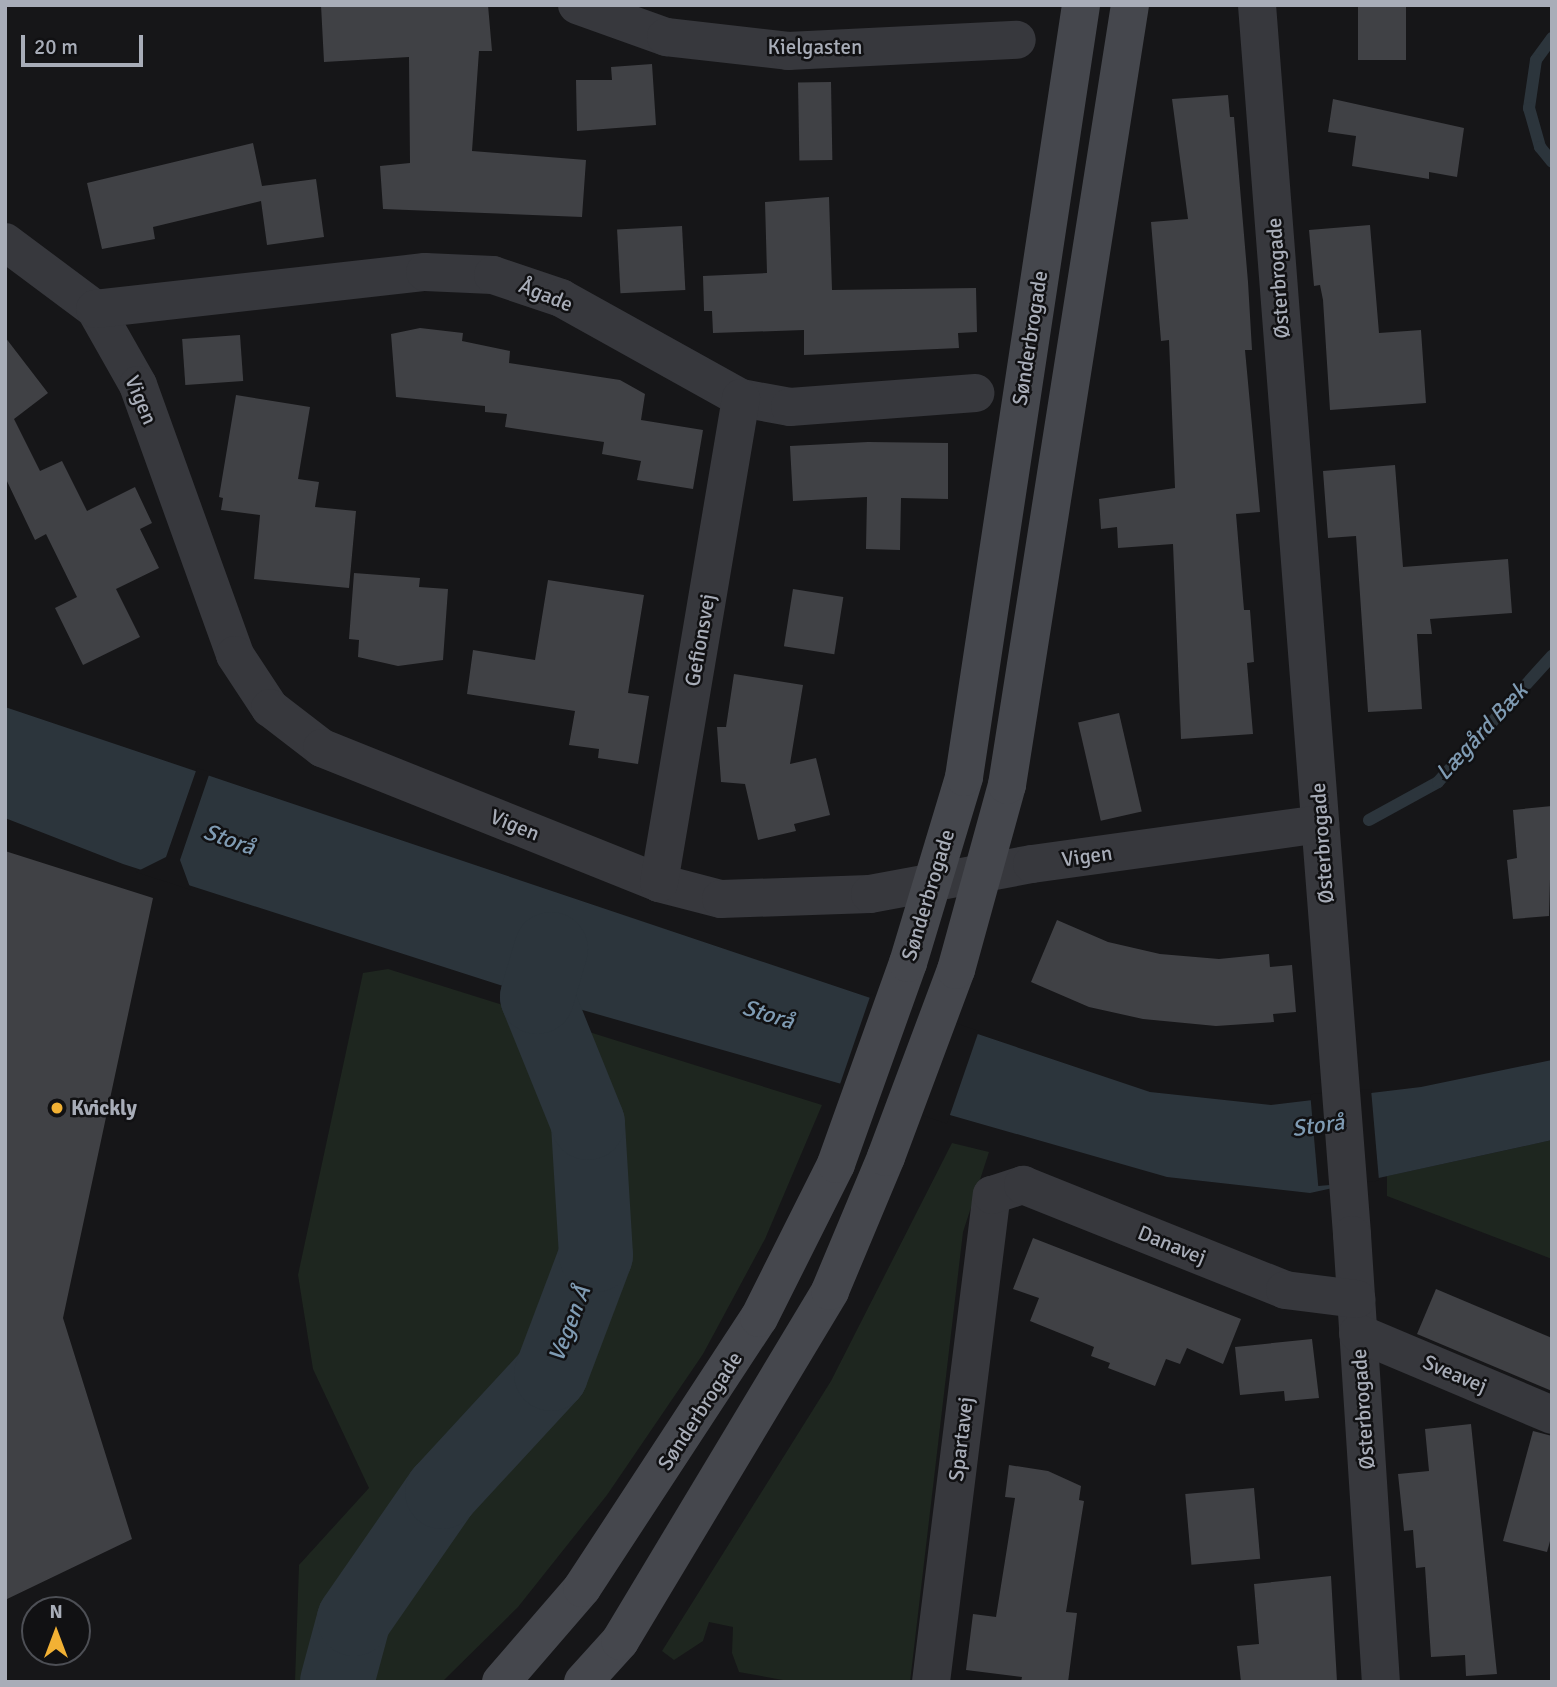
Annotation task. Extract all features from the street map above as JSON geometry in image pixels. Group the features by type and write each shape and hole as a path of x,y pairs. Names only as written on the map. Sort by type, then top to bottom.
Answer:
{"street":[{"name":"Kielgasten","path":"577,5 593,15 666,37 788,51 1017,40"},
{"name":"Sønderbrogade","path":"501,1682 582,1588 717,1387 800,1241 842,1148 908,962 964,777 1081,5"},
{"path":"583,1682 620,1641 830,1291 886,1157 956,970 1007,785 1130,5"},
{"name":"Østerbrogade","path":"1257,5 1350,1216 1381,1682"},
{"name":"Vigen","path":"5,242 95,309 138,385 235,655 270,709 322,748 659,883 722,898 870,894 984,873 1320,824"},
{"name":"Ågade","path":"95,309 425,272 493,275 561,298 741,398 790,407 975,393"},
{"name":"Gefionsvej","path":"659,883 741,398"},
{"name":"Danavej","path":"992,1195 1023,1185 1357,1316"},
{"name":"Spartavej","path":"931,1682 992,1195"},
{"name":"Sveavej","path":"1357,1316 1552,1415"}],"shaded area":[{"path":"388,969 822,1105 765,1239 703,1354 607,1495 518,1607 442,1682 295,1682 299,1565 369,1488 313,1369 298,1275 363,973"},
{"path":"1552,1140 1552,1259 1387,1196 1387,1176"},
{"path":"952,1143 989,1152 963,1232 910,1682 794,1682 739,1672 732,1653 733,1627 709,1622 703,1641 674,1660 662,1651 831,1381"}],"water":[{"name":"Storå","path":"5,707 1150,1092 1271,1105 1421,1087 1552,1060 1552,1140 1310,1193 1167,1177 537,997 123,864 5,818"}],"pier":[{"path":"197,768 210,772 180,860 191,890 136,872 166,857"},
{"path":"871,994 979,1031 947,1124 839,1087"},
{"path":"1371,1089 1379,1181 1318,1186 1310,1094"}],"building":[{"path":"321,5 488,5 492,51 479,51 472,151 586,160 582,217 383,209 380,166 410,163 409,57 324,62"},
{"path":"1358,5 1406,5 1406,60 1358,60"},
{"path":"652,64 656,125 577,131 576,80 612,80 611,67"},
{"path":"831,82 832,160 799,161 798,83"},
{"path":"1228,95 1230,117 1234,117 1248,282 1252,350 1245,350 1260,512 1236,514 1244,610 1250,610 1254,662 1247,663 1253,734 1181,739 1173,544 1118,548 1117,527 1101,529 1099,499 1175,488 1169,340 1161,341 1151,222 1188,219 1172,99"},
{"path":"1333,99 1464,128 1457,177 1429,172 1429,179 1352,166 1356,136 1328,132"},
{"path":"253,143 262,186 316,179 324,237 267,245 261,201 153,227 155,239 102,249 87,183"},
{"path":"829,197 832,290 976,288 977,332 958,333 959,348 804,355 804,330 713,333 712,311 704,311 703,276 767,273 765,202"},
{"path":"1370,225 1379,333 1421,330 1426,403 1330,410 1323,300 1320,285 1314,286 1309,230"},
{"path":"682,226 685,290 620,293 617,229"},
{"path":"420,328 463,333 462,341 510,351 509,363 620,380 645,394 641,420 703,430 693,489 637,480 641,461 602,454 604,442 505,427 507,414 485,412 485,406 396,397 391,334"},
{"path":"240,335 243,381 185,385 182,339"},
{"path":"5,337 48,393 14,419 40,471 62,461 87,511 135,487 152,523 140,529 159,568 116,589 140,637 83,665 55,608 77,597 46,534 35,540 5,477"},
{"path":"236,395 310,407 298,479 319,482 315,507 356,511 349,588 254,579 260,515 221,510 223,498 219,497"},
{"path":"868,442 948,443 948,499 901,498 900,550 866,549 867,497 793,501 790,446"},
{"path":"1395,465 1403,567 1508,559 1512,613 1430,619 1432,634 1417,634 1422,709 1368,712 1356,536 1328,538 1323,471"},
{"path":"354,573 420,578 419,587 448,589 443,660 398,666 358,657 359,640 349,639"},
{"path":"548,580 644,595 628,693 649,696 638,764 598,758 599,749 569,745 575,711 467,694 473,650 535,660"},
{"path":"793,589 843,597 834,654 784,646"},
{"path":"734,674 803,685 790,764 816,758 830,815 794,824 796,831 758,840 745,784 721,782 717,727 726,727"},
{"path":"1119,713 1142,811 1101,821 1078,722"},
{"path":"1552,806 1549,916 1513,919 1507,860 1517,858 1513,810"},
{"name":"Kvickly","path":"5,851 153,898 63,1318 132,1539 5,1600"},
{"path":"1057,920 1108,942 1160,954 1219,959 1269,954 1270,967 1292,965 1296,1012 1273,1014 1274,1022 1216,1026 1143,1019 1089,1007 1031,982"},
{"path":"1033,1238 1241,1319 1223,1364 1187,1348 1180,1364 1166,1359 1155,1386 1108,1368 1110,1363 1091,1356 1094,1347 1030,1321 1039,1298 1013,1289"},
{"path":"1436,1289 1552,1338 1552,1391 1417,1334"},
{"path":"1312,1339 1319,1398 1285,1401 1284,1391 1240,1395 1235,1347"},
{"path":"1471,1424 1497,1674 1466,1676 1465,1655 1431,1657 1425,1567 1416,1568 1413,1530 1404,1531 1398,1474 1429,1471 1425,1429"},
{"path":"1533,1431 1552,1436 1552,1534 1547,1552 1503,1541"},
{"path":"1009,1465 1048,1471 1081,1486 1079,1500 1084,1501 1066,1612 1077,1613 1068,1682 1021,1682 1022,1677 966,1670 973,1614 996,1617 1015,1498 1005,1497"},
{"path":"1254,1488 1260,1559 1191,1565 1185,1494"},
{"path":"1331,1576 1337,1682 1241,1682 1237,1646 1259,1644 1254,1584"}],"waterway":[{"name":"Lægård Bæk","path":"1552,38 1536,60 1529,108 1540,147 1552,162"},
{"name":"Lægård Bæk","path":"1369,820 1438,782 1552,656"},
{"name":"Vegen Å","path":"337,1682 354,1619 442,1492 551,1374 596,1255 588,1123 537,997 551,949"}],"place":[{"name":"Kvickly","path":"57,1108"}]}
